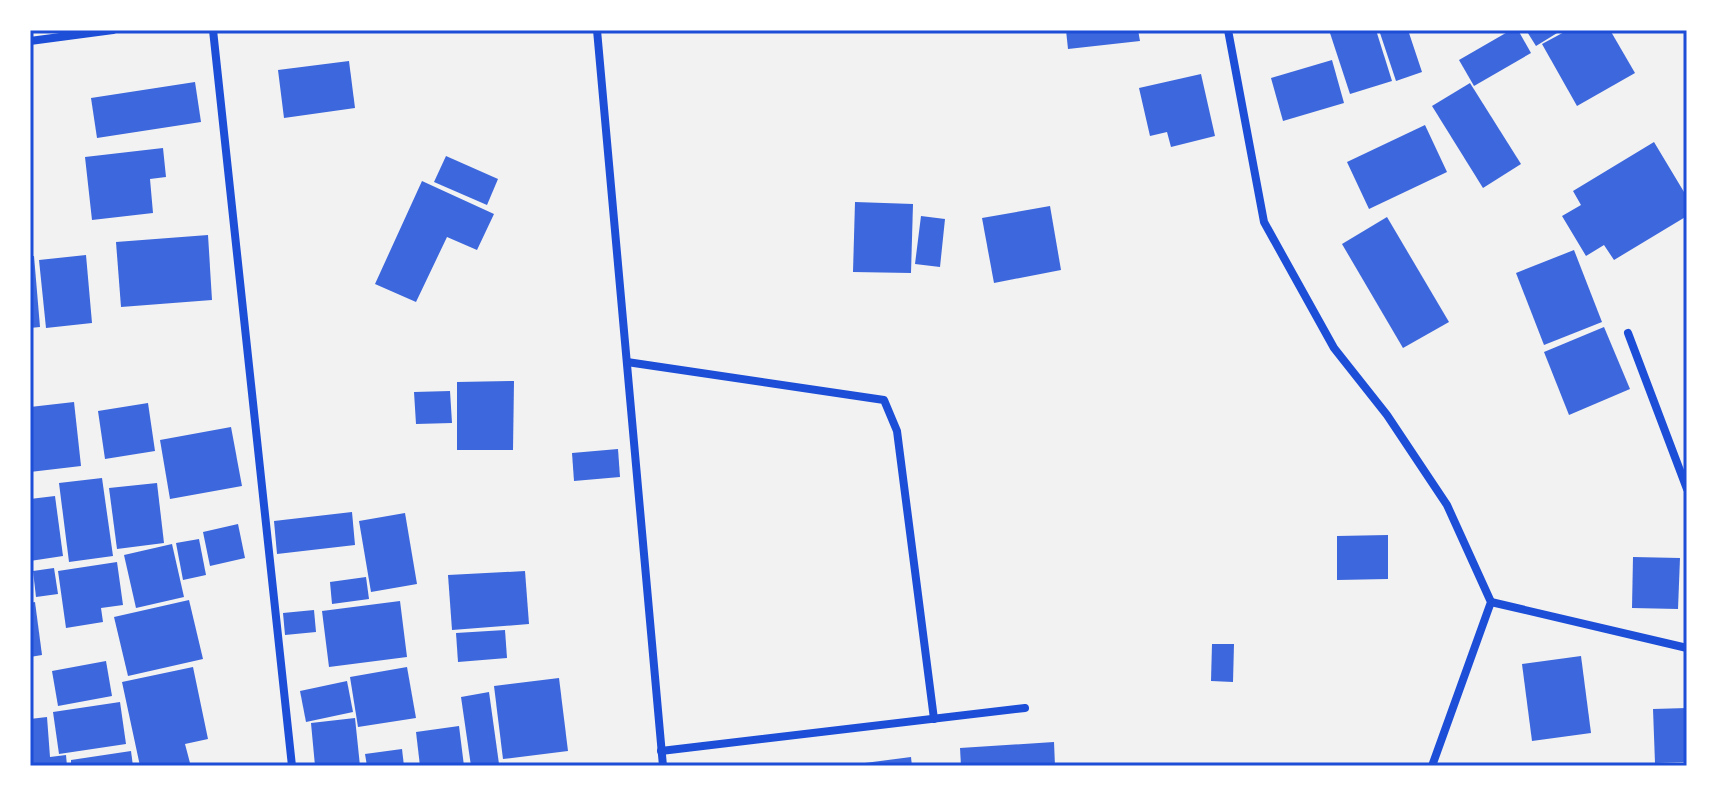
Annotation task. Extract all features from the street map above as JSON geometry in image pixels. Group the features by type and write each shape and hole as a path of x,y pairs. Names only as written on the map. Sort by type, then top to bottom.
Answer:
{"street":[{"path":"30,41 113,30"},
{"path":"213,30 292,766"},
{"path":"597,30 663,766"},
{"path":"1228,30 1264,222 1334,348 1387,415 1447,505 1491,602 1432,766"},
{"path":"1628,333 1687,489"},
{"path":"627,362 884,400 897,431 934,719"},
{"path":"1491,602 1687,648"},
{"path":"661,751 1025,708"}],"building":[{"path":"1066,30 1138,30 1140,41 1068,49"},
{"path":"1329,30 1376,30 1392,81 1350,94"},
{"path":"1379,30 1408,30 1422,72 1396,81"},
{"path":"1511,30 1518,30 1531,53 1474,86 1459,60"},
{"path":"1526,30 1562,30 1536,46"},
{"path":"1568,30 1610,30 1635,73 1577,106 1542,44"},
{"path":"1332,60 1344,103 1283,121 1271,78"},
{"path":"349,61 355,108 284,118 278,70"},
{"path":"1201,74 1215,136 1171,147 1167,132 1150,136 1139,88"},
{"path":"195,82 201,122 97,138 91,98"},
{"path":"1470,83 1521,164 1483,188 1432,106"},
{"path":"1425,125 1447,172 1369,209 1347,162"},
{"path":"1654,142 1687,197 1687,216 1614,260 1604,245 1586,256 1562,216 1581,205 1573,191"},
{"path":"163,148 166,177 150,179 153,213 92,220 85,157"},
{"path":"446,156 498,179 487,205 434,182"},
{"path":"422,181 494,214 477,250 447,237 416,302 375,284"},
{"path":"855,202 913,204 911,273 853,272"},
{"path":"1050,206 1061,270 994,283 982,218"},
{"path":"921,216 945,219 940,267 915,264"},
{"path":"1387,217 1449,322 1403,348 1342,244"},
{"path":"208,235 212,300 121,307 116,242"},
{"path":"1574,250 1602,322 1544,345 1516,273"},
{"path":"86,255 92,323 46,328 39,260"},
{"path":"30,256 34,256 40,327 30,328"},
{"path":"1604,327 1630,389 1569,415 1544,352"},
{"path":"514,381 513,450 457,450 457,382"},
{"path":"450,391 452,423 416,424 414,392"},
{"path":"74,402 81,466 30,472 30,407"},
{"path":"148,403 155,451 105,459 98,411"},
{"path":"231,427 242,486 170,499 160,440"},
{"path":"618,449 620,477 574,481 572,453"},
{"path":"102,478 113,556 69,562 59,483"},
{"path":"157,483 164,543 117,549 109,488"},
{"path":"55,496 63,556 30,561 30,499"},
{"path":"352,512 355,545 277,554 274,521"},
{"path":"405,513 417,584 371,592 359,521"},
{"path":"238,524 245,558 210,566 203,532"},
{"path":"1388,535 1388,579 1337,580 1337,536"},
{"path":"199,539 206,575 183,580 176,543"},
{"path":"172,544 184,597 136,608 124,555"},
{"path":"1633,557 1680,558 1678,609 1632,608"},
{"path":"117,562 123,605 101,608 103,622 66,628 58,571"},
{"path":"54,568 58,594 36,597 33,571"},
{"path":"525,571 529,624 452,630 448,575"},
{"path":"366,577 369,599 332,604 330,582"},
{"path":"189,600 203,659 128,676 114,617"},
{"path":"400,601 407,657 329,667 322,611"},
{"path":"35,602 42,655 30,657 30,603"},
{"path":"314,610 316,632 285,635 283,613"},
{"path":"505,630 507,658 458,662 456,633"},
{"path":"1212,644 1234,644 1233,682 1211,681"},
{"path":"1581,656 1591,733 1532,741 1522,664"},
{"path":"106,661 112,696 58,706 52,671"},
{"path":"193,667 208,739 185,744 190,763 140,766 122,682"},
{"path":"407,667 416,718 358,727 350,677"},
{"path":"559,678 568,751 503,759 494,686"},
{"path":"347,681 353,712 306,722 300,691"},
{"path":"489,692 499,764 471,766 461,697"},
{"path":"120,702 126,744 59,754 53,712"},
{"path":"1687,708 1687,762 1655,763 1653,709"},
{"path":"47,717 50,757 66,755 67,766 30,766 30,719"},
{"path":"355,718 360,766 315,766 311,723"},
{"path":"459,726 464,766 420,766 416,732"},
{"path":"1054,742 1055,766 961,766 960,748"},
{"path":"402,749 404,766 367,766 365,754"},
{"path":"131,751 133,766 71,766 71,760"},
{"path":"911,757 912,766 857,766 857,764"}]}
